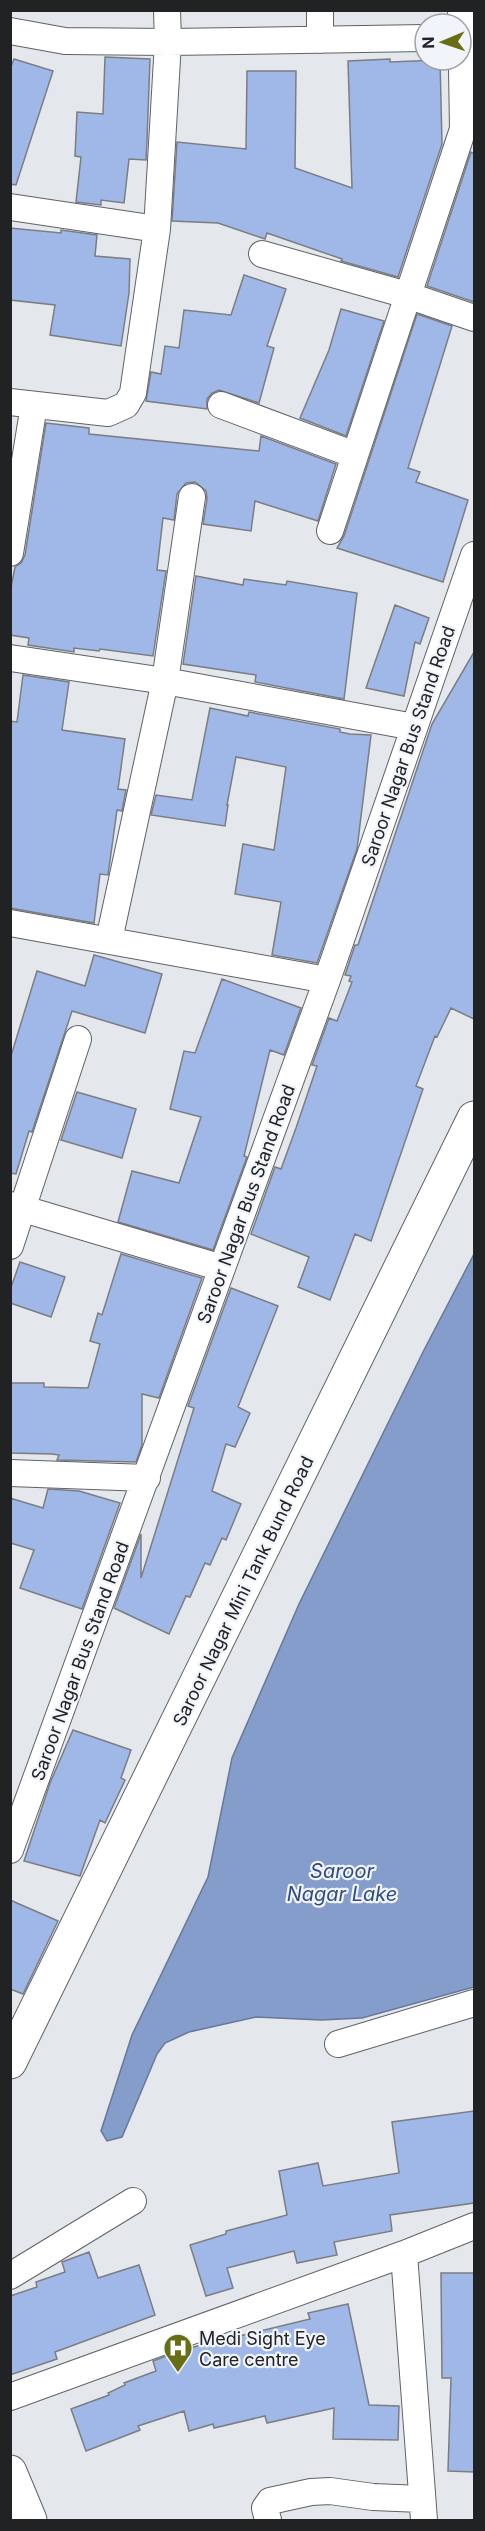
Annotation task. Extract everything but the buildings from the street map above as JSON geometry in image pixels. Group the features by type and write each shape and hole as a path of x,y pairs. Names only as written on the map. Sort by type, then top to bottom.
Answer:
{"main road":[{"name":"Saroor Nagar Mini Tank Bund Road","path":"10,2062 474,1118"},
{"path":"12,2478 30,2520"}],"street":[{"path":"10,553 22,404 108,413 126,405 133,393 157,229 168,42 167,10"},
{"path":"320,10 320,40"},
{"path":"10,31 65,41 168,42 413,38"},
{"path":"330,531 463,129 462,72"},
{"path":"10,207 157,229"},
{"path":"262,254 407,295 474,318"},
{"path":"221,405 355,455"},
{"path":"109,940 165,681 192,497"},
{"name":"Saroor Nagar Bus Stand Road","path":"10,1850 327,980 474,555"},
{"path":"10,658 165,681 414,727"},
{"path":"10,923 327,980"},
{"path":"10,1246 17,1207 78,1039"},
{"path":"17,1207 222,1268"},
{"path":"10,1473 147,1478"},
{"path":"338,2044 474,2003"},
{"path":"10,2276 133,2201"},
{"path":"10,2397 404,2254 474,2226"},
{"path":"268,2520 265,2508 270,2501 311,2492 330,2491 373,2497 422,2510 404,2254"}],"water":[{"name":"Saroor Nagar Lake","path":"474,1254 474,1987 362,2018 321,2020 256,2017 189,2032 165,2043 157,2054 122,2137 107,2141 101,2131 132,2035 208,1877 232,1758 299,1604"}],"place":[{"name":"Medi Sight Eye Care centre","path":"178,2374"}]}
